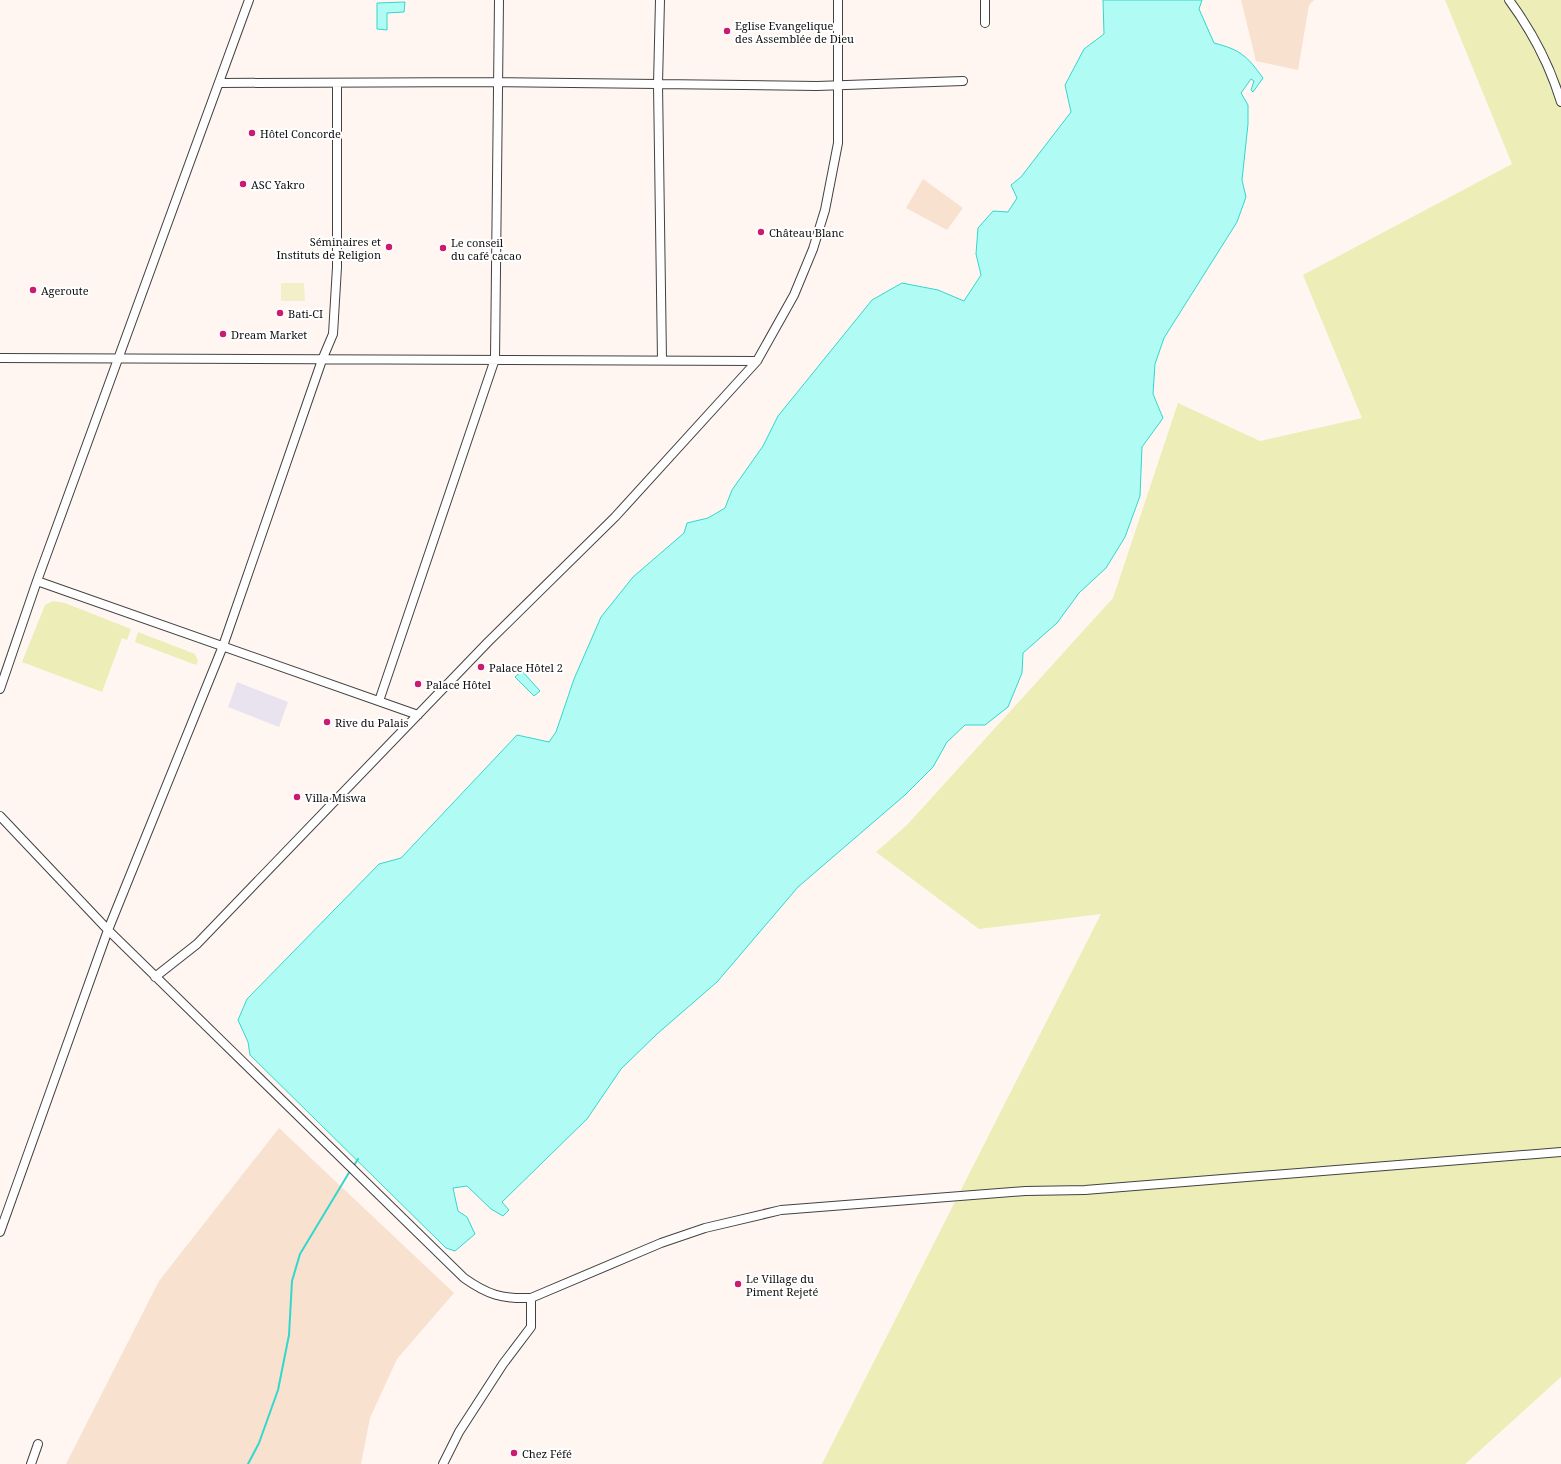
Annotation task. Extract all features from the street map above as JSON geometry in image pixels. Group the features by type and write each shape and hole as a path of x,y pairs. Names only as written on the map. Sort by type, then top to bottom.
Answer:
{"street":[{"path":"0,688 37,581 220,83 249,0"},
{"path":"379,701 495,359 499,0"},
{"path":"660,0 658,84 662,360"},
{"path":"156,977 197,944 488,642 615,517 757,361 794,294 813,249 825,210 838,144 838,0"},
{"path":"985,0 985,22"},
{"path":"1509,0 1524,20 1556,85 1561,102"},
{"path":"220,83 337,84 498,82 838,86 963,81"},
{"path":"0,1232 108,930 223,646 322,360 333,334 337,268 337,84"},
{"path":"0,358 119,357 322,360 495,359 757,361"},
{"path":"37,581 418,715"},
{"path":"0,816 108,930 464,1278 490,1294 517,1298 531,1298 661,1243 705,1228 781,1210 1025,1191 1085,1190 1561,1152"},
{"path":"443,1464 459,1432 503,1364 531,1327 531,1298"},
{"path":"31,1464 38,1444"}],"shaded area":[{"path":"1241,0 1314,0 1309,5 1298,70 1256,61"},
{"path":"923,179 963,208 947,230 906,208"},
{"path":"281,283 304,283 305,301 281,301"},
{"path":"237,682 288,702 279,727 228,707"},
{"path":"279,1128 454,1293 397,1359 370,1418 361,1464 66,1464 159,1281"}],"green space":[{"path":"1445,0 1561,0 1561,1377 1465,1464 822,1464 1101,914 979,929 876,852 907,825 1113,598 1178,403 1260,441 1362,418 1303,275 1512,164"},
{"path":"53,601 65,603 131,629 127,640 122,638 102,692 22,662 45,605"},
{"path":"138,632 195,654 198,661 196,665 135,642"}],"water":[{"path":"1103,0 1202,0 1199,9 1214,43 1231,48 1243,55 1263,78 1253,92 1251,90 1254,81 1251,79 1241,93 1248,105 1248,124 1242,180 1246,197 1237,222 1164,338 1155,364 1153,394 1163,418 1142,447 1140,496 1125,537 1106,568 1079,593 1057,623 1023,653 1022,673 1008,707 985,725 965,725 947,742 933,767 905,795 798,887 717,982 657,1034 621,1069 587,1119 502,1202 509,1210 503,1216 491,1209 467,1186 453,1188 458,1211 467,1217 475,1234 455,1251 446,1248 250,1055 248,1042 238,1020 247,999 379,864 401,858 517,735 549,742 556,732 574,679 601,617 633,577 684,533 687,523 708,518 725,508 732,490 763,446 778,416 872,300 902,283 938,290 964,301 981,275 976,254 978,228 993,211 1008,212 1017,198 1011,185 1021,177 1071,112 1065,85 1084,49 1104,34"},
{"path":"405,2 404,12 387,13 387,30 377,29 377,3"},
{"path":"522,671 540,691 534,696 515,677"}],"waterway":[{"path":"353,1167 358,1159"},
{"path":"248,1464 259,1443 278,1390 289,1335 292,1281 300,1254 350,1171"}],"place":[{"name":"Eglise Evangelique des Assemblée de Dieu","path":"727,31"},
{"name":"Hôtel Concorde","path":"252,133"},
{"name":"ASC Yakro","path":"243,184"},
{"name":"Château Blanc","path":"761,232"},
{"name":"Séminaires et Instituts de Religion","path":"389,247"},
{"name":"Le conseil du café cacao","path":"443,248"},
{"name":"Ageroute","path":"33,290"},
{"name":"Bati-CI","path":"280,313"},
{"name":"Dream Market","path":"223,334"},
{"name":"Palace Hôtel 2","path":"481,667"},
{"name":"Palace Hôtel","path":"418,684"},
{"name":"Rive du Palais","path":"327,722"},
{"name":"Villa Miswa","path":"297,797"},
{"name":"Le Village du Piment Rejeté","path":"738,1284"},
{"name":"Chez Féfé","path":"514,1453"}]}
